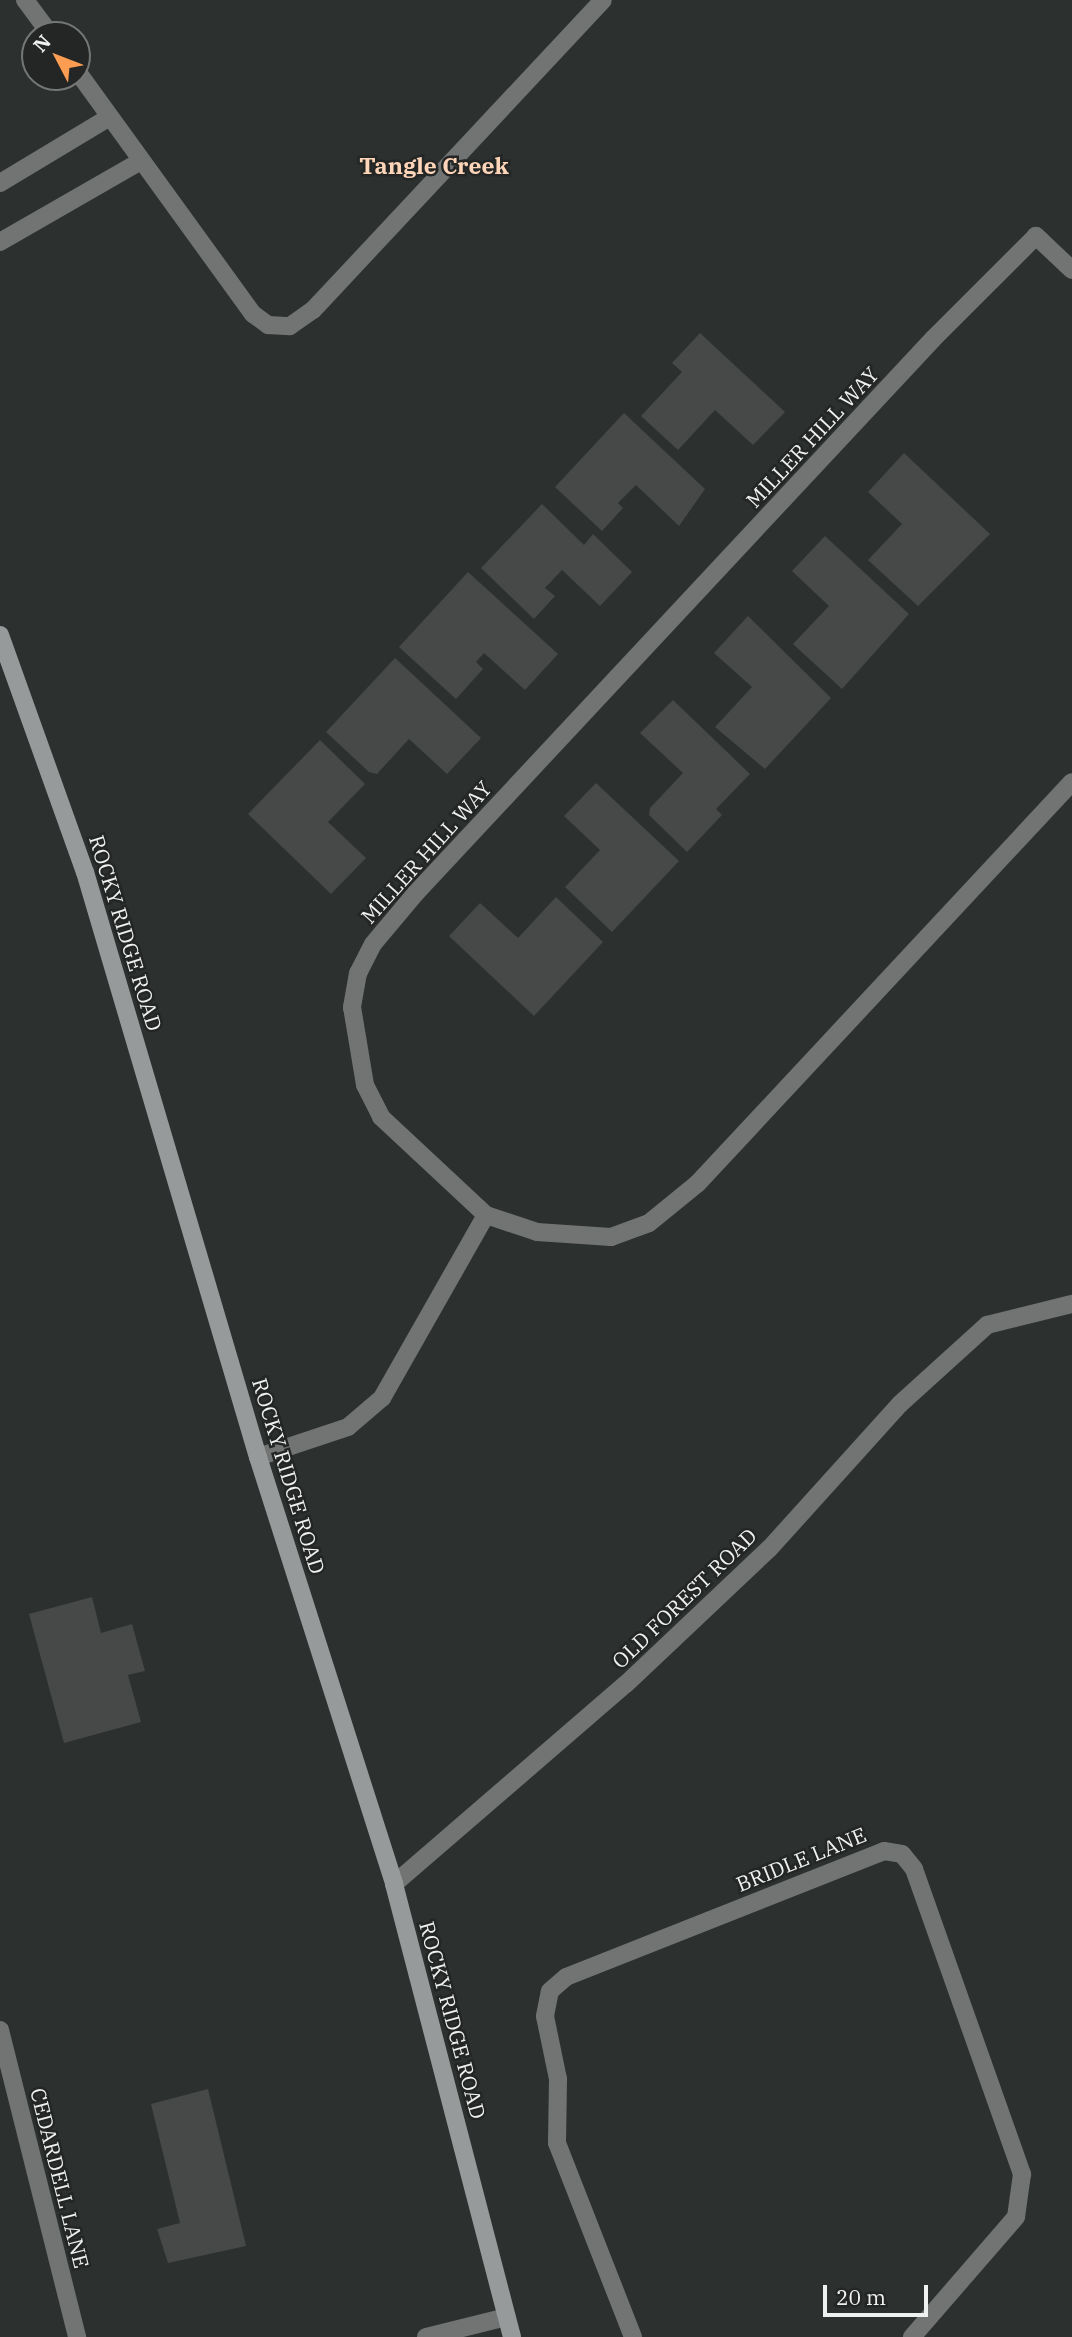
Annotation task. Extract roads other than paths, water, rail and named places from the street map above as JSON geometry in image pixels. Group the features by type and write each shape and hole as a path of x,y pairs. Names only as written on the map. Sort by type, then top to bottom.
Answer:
{"main road":[{"name":"ROCKY RIDGE ROAD","path":"0,635 85,872 258,1457 394,1884 512,2337"}],"street":[{"path":"25,0 41,21"},
{"path":"91,91 253,314 268,325 290,327 313,310 603,0"},
{"path":"0,183 110,117"},
{"path":"1,240 141,162"},
{"name":"MILLER HILL WAY","path":"1072,270 1036,236 603,690 373,944 358,973 352,1007 365,1085 381,1117 486,1215 537,1232 611,1237 649,1223 698,1183 1072,782"},
{"path":"258,1457 348,1427 382,1398 486,1215"},
{"name":"OLD FOREST ROAD","path":"394,1884 626,1684 769,1549 900,1404 987,1325 1072,1304"},
{"name":"BRIDLE LANE","path":"633,2337 557,2143 558,2079 545,2016 550,1991 566,1977 884,1851 902,1854 915,1869 1022,2174 1016,2217 912,2337"},
{"name":"CEDARDELL LANE","path":"0,2031 77,2337"},
{"path":"426,2337 507,2317"}],"district":[{"name":"Tangle Creek","path":"434,165"}]}
